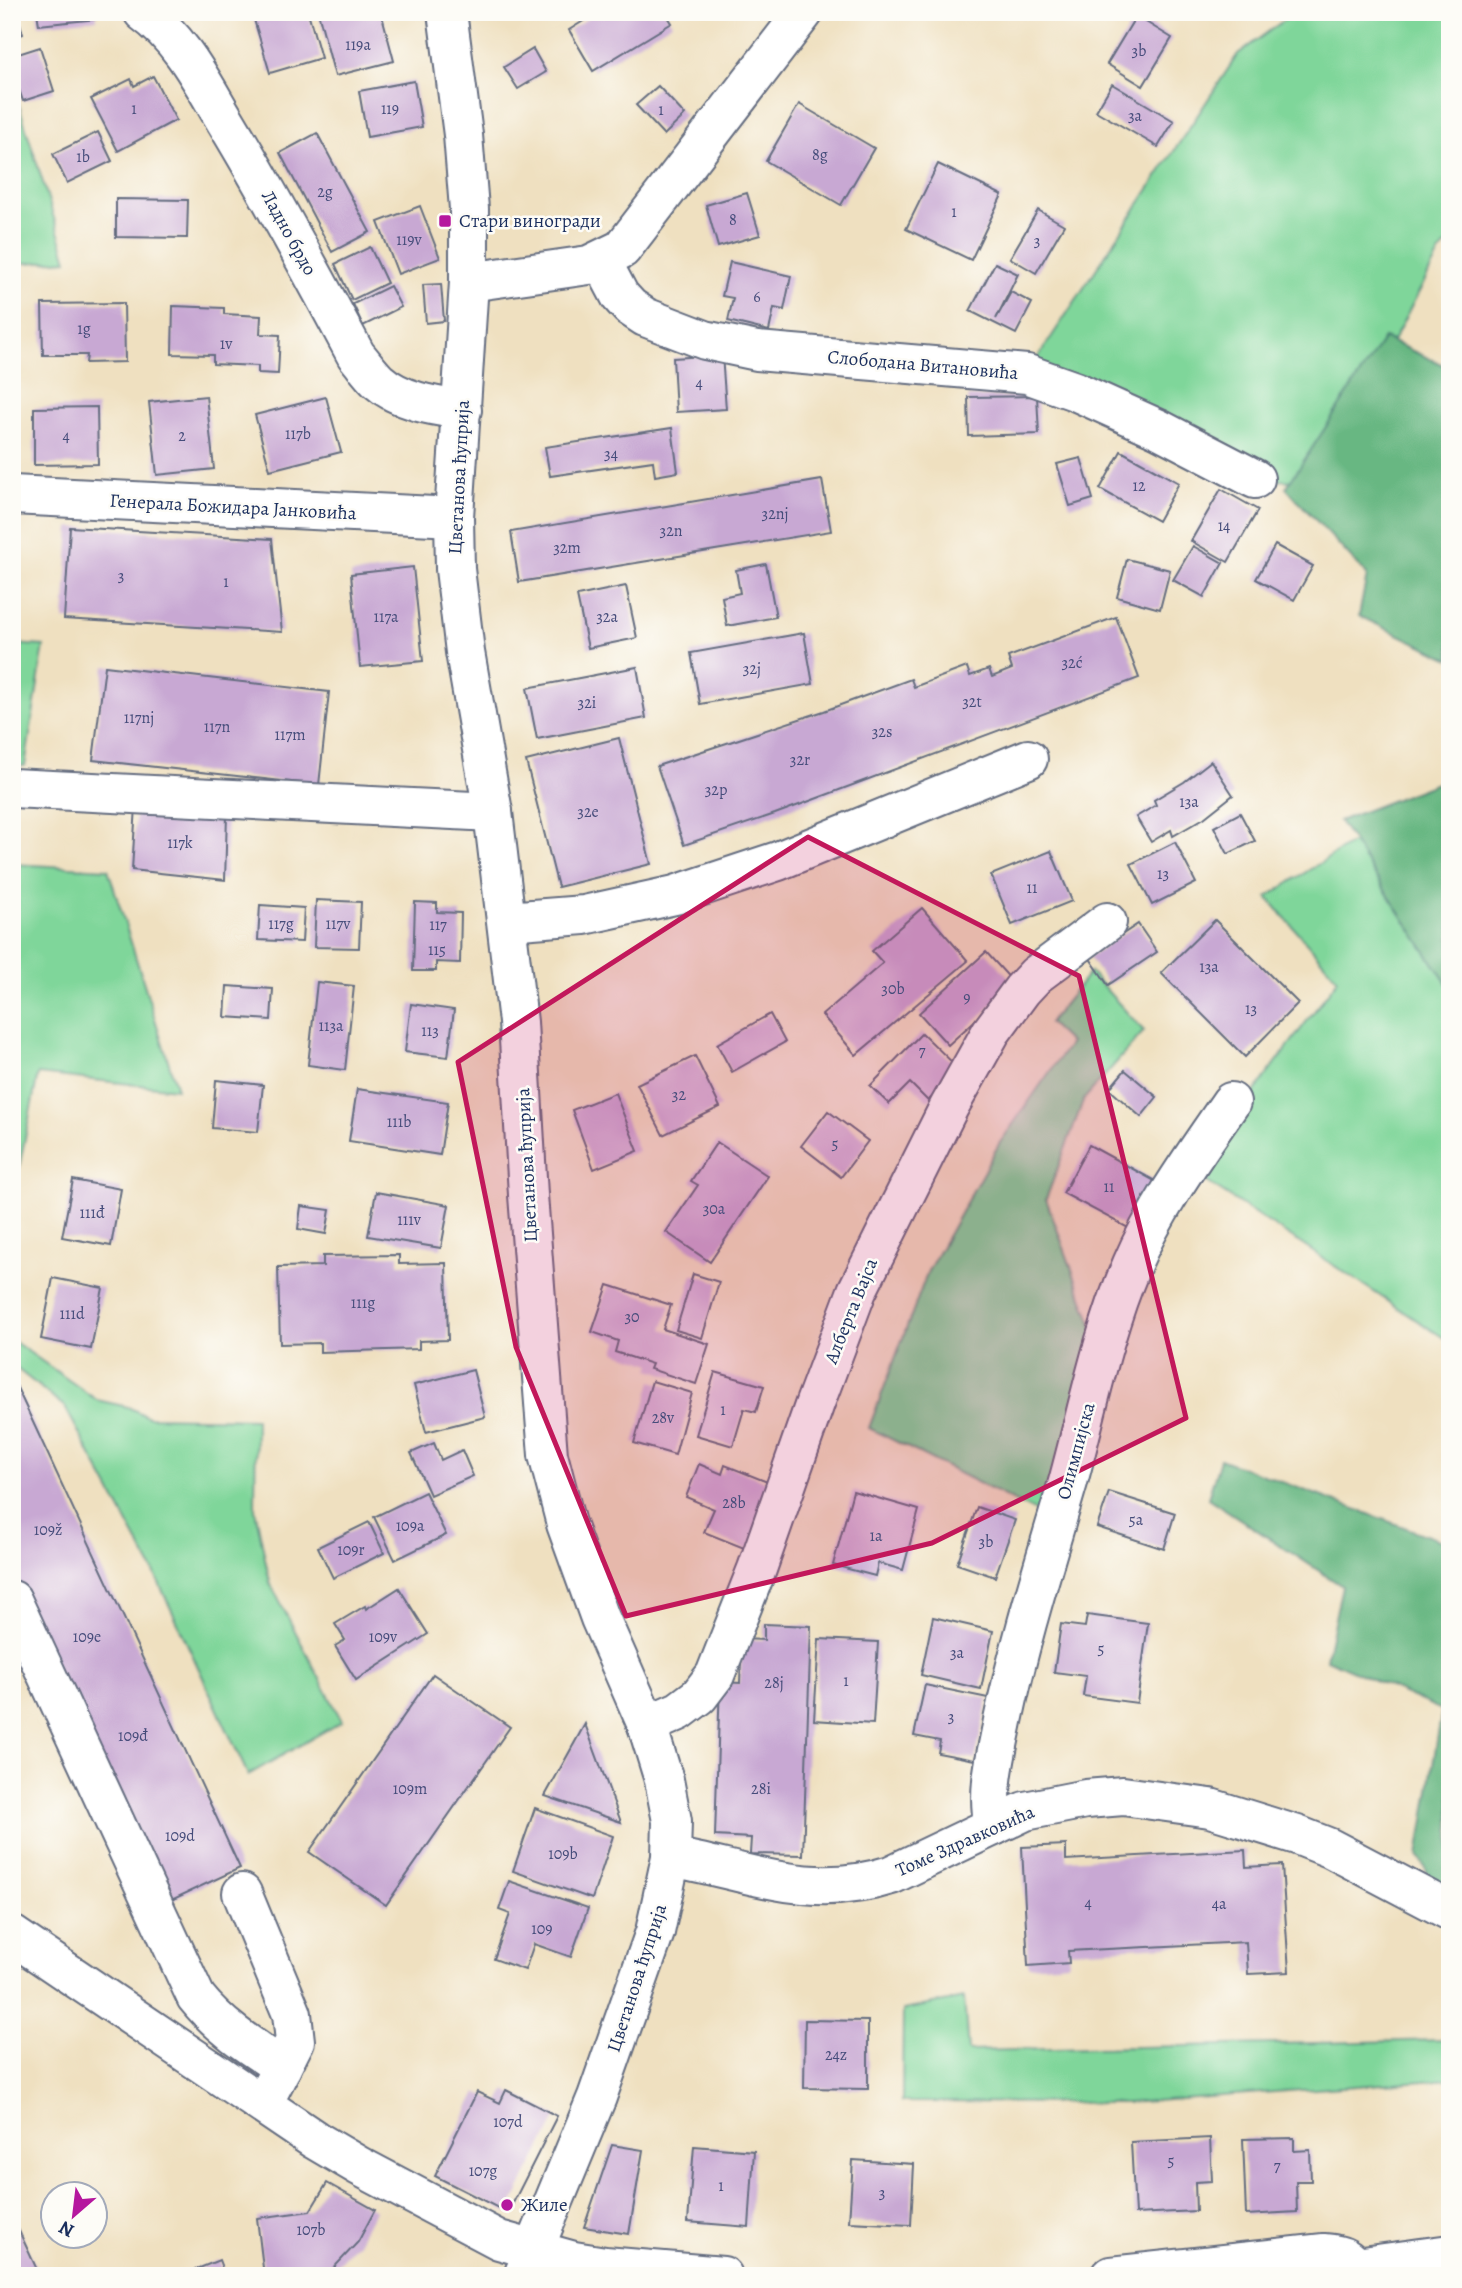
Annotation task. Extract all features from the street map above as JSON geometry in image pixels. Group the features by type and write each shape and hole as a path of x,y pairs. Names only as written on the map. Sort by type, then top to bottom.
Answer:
{"street":[{"name":"Цветанова ћуприја","path":"447,12 457,78 469,209 469,282 454,517 459,611 493,812 519,1023 543,1410 549,1464 566,1524 600,1618 647,1725 664,1780 672,1821 671,1857 655,1932 597,2096 529,2263"},
{"path":"469,282 589,265 622,249 804,12"},
{"name":"Ладно брдо","path":"148,14 190,61 246,155 356,355 378,381 398,394 425,404 462,410"},
{"name":"Слободана Витановића","path":"601,260 620,296 630,307 645,317 692,336 757,351 1027,373 1075,391 1158,429 1255,479"},
{"name":"Генерала Божидара Јанковића","path":"12,495 454,517"},
{"path":"507,921 584,915 675,895 778,861 1028,759"},
{"path":"12,788 493,812"},
{"name":"Алберта Вајса","path":"647,1725 679,1711 699,1696 715,1675 857,1291 948,1107 991,1032 1022,990 1036,975 1107,922"},
{"path":"738,1618 759,1611 773,1591 821,1441 900,1242 968,1113 994,1070 1033,1015"},
{"name":"Олимпијска","path":"994,1826 990,1810 990,1784 1015,1662 1114,1308 1133,1261 1157,1217 1186,1167 1231,1101"},
{"path":"12,1600 196,1997 239,2039 282,2067"},
{"name":"Томе Здравковића","path":"671,1857 708,1864 751,1877 791,1884 836,1886 872,1881 891,1875 1025,1811 1086,1799 1123,1796 1210,1808 1276,1827 1330,1848 1450,1911"},
{"path":"242,1893 292,2014 295,2041 264,2106"},
{"path":"12,1936 337,2153 499,2240 529,2263 723,2276"},
{"path":"1111,2276 1345,2265 1450,2255"}],"highlighted area":[{"path":"808,837 1079,976 1186,1418 932,1543 626,1616 516,1347 458,1062"}],"green space":[{"path":"1295,12 1450,12 1450,240 1439,254 1393,341 1384,338 1295,481 1255,479 1027,374 1238,54"},
{"path":"12,83 67,260 12,264"},
{"path":"1384,338 1450,368 1450,659 1359,616 1367,575 1286,488"},
{"path":"12,644 44,646 25,766 12,765"},
{"path":"1450,778 1450,988 1339,821"},
{"path":"1353,842 1450,988 1450,1342 1198,1176 1250,1098 1338,979 1267,897"},
{"path":"12,864 108,869 177,1089 38,1074 12,1202"},
{"path":"1090,972 1144,1031 1084,1099 1046,1199 1102,1351 1056,1522 869,1428 928,1271 999,1144 1070,1043 1049,1023"},
{"path":"12,1340 97,1400 128,1407 148,1417 256,1419 255,1509 270,1583 342,1721 248,1775 153,1570 65,1407 12,1365"},
{"path":"1220,1459 1450,1544 1450,1911 1418,1856 1442,1710 1326,1659 1342,1586 1208,1498"},
{"path":"964,1998 968,2051 1446,2040 1450,2034 1450,2079 1127,2103 902,2102 903,2010"}],"building":[{"path":"12,12 17,12 23,34 12,38"},
{"path":"37,12 96,12 97,19 39,25"},
{"path":"308,12 321,58 270,73 252,13"},
{"path":"318,12 381,12 394,61 335,76"},
{"path":"598,12 665,12 672,23 593,71 569,30"},
{"path":"1136,16 1172,38 1143,86 1107,64"},
{"path":"40,47 54,91 23,101 12,69 12,56"},
{"path":"533,49 546,72 518,89 504,67"},
{"path":"153,76 176,120 118,151 91,99 131,79 134,86"},
{"path":"414,81 422,127 367,137 359,91"},
{"path":"1112,84 1174,121 1158,147 1096,111"},
{"path":"658,86 685,115 664,135 636,105"},
{"path":"799,104 874,148 841,205 766,161"},
{"path":"98,132 112,161 67,183 53,154"},
{"path":"317,133 370,232 332,252 280,153"},
{"path":"938,164 1002,195 971,260 906,229"},
{"path":"747,193 760,235 718,247 706,205"},
{"path":"116,199 188,200 187,238 116,237"},
{"path":"420,206 440,258 398,274 378,222"},
{"path":"1038,210 1064,225 1036,273 1010,258"},
{"path":"370,247 387,283 352,300 335,264"},
{"path":"730,262 791,276 784,310 774,308 769,331 728,321 733,298 722,296"},
{"path":"995,263 1018,274 996,319 1011,292 1032,303 1016,334 970,311"},
{"path":"441,284 444,321 426,323 423,285"},
{"path":"390,286 401,307 363,326 353,304"},
{"path":"124,303 125,362 86,363 87,355 43,355 42,304"},
{"path":"173,306 224,308 224,314 261,316 260,334 280,335 278,374 258,373 258,366 213,364 213,355 172,354"},
{"path":"722,355 726,409 676,412 673,358"},
{"path":"206,396 214,469 157,475 149,402"},
{"path":"1037,396 1039,434 969,436 968,397"},
{"path":"326,397 341,452 270,470 255,415"},
{"path":"97,407 98,464 34,465 34,408"},
{"path":"672,428 678,472 655,476 653,461 550,476 545,447"},
{"path":"1121,451 1179,483 1158,521 1100,489"},
{"path":"1081,458 1093,499 1070,506 1057,464"},
{"path":"822,480 831,531 519,582 511,532"},
{"path":"1221,489 1258,510 1228,562 1191,541"},
{"path":"70,527 272,539 282,632 64,619"},
{"path":"1275,545 1313,566 1294,600 1256,579"},
{"path":"1193,546 1223,563 1204,597 1173,580"},
{"path":"1127,559 1170,570 1160,609 1117,597"},
{"path":"766,564 776,617 727,626 722,597 740,593 736,570"},
{"path":"413,567 423,661 360,667 351,574"},
{"path":"626,586 637,638 588,648 577,596"},
{"path":"1116,617 1139,678 775,814 684,845 657,766 911,679 914,687 967,667 970,676 989,669 992,677 1012,669 1008,657"},
{"path":"804,633 813,684 700,704 691,653"},
{"path":"105,666 329,692 319,785 93,760"},
{"path":"637,667 646,718 537,739 527,688"},
{"path":"619,738 651,864 558,887 526,761"},
{"path":"1211,761 1233,795 1204,818 1173,836 1171,830 1151,842 1136,817 1156,805 1154,800"},
{"path":"136,806 227,815 225,880 132,870"},
{"path":"1240,813 1255,841 1228,854 1214,827"},
{"path":"1175,842 1196,883 1152,905 1131,864"},
{"path":"1051,851 1072,901 1012,925 991,875"},
{"path":"316,900 361,902 359,948 314,947"},
{"path":"415,902 437,903 437,912 461,913 460,963 436,962 436,971 413,971"},
{"path":"260,905 304,908 302,942 258,940"},
{"path":"922,908 968,961 856,1055 822,1015 883,963 872,951"},
{"path":"1215,920 1298,1003 1245,1057 1161,973"},
{"path":"1138,924 1157,952 1108,985 1089,957"},
{"path":"986,952 1015,984 948,1045 919,1013"},
{"path":"317,982 354,986 345,1070 308,1065"},
{"path":"227,986 273,989 271,1020 225,1017"},
{"path":"411,1004 454,1010 448,1057 405,1052"},
{"path":"770,1014 785,1042 732,1072 717,1044"},
{"path":"922,1033 959,1069 928,1101 910,1083 889,1104 870,1086"},
{"path":"695,1056 720,1107 663,1135 637,1084"},
{"path":"1125,1070 1157,1097 1141,1117 1109,1089"},
{"path":"216,1080 263,1085 258,1132 212,1128"},
{"path":"357,1089 448,1102 440,1155 349,1141"},
{"path":"615,1093 638,1151 594,1169 572,1110"},
{"path":"828,1111 868,1141 841,1177 801,1146"},
{"path":"717,1142 768,1176 710,1262 666,1232 698,1185 691,1181"},
{"path":"1089,1145 1155,1181 1130,1229 1063,1193"},
{"path":"73,1180 121,1189 111,1246 62,1237"},
{"path":"376,1192 449,1205 441,1248 368,1236"},
{"path":"301,1206 330,1210 326,1234 298,1229"},
{"path":"399,1255 399,1264 446,1263 448,1340 419,1341 419,1349 320,1352 320,1343 280,1344 278,1267 323,1266 323,1256"},
{"path":"693,1274 719,1282 702,1338 676,1330"},
{"path":"53,1278 103,1288 91,1349 41,1339"},
{"path":"608,1285 671,1305 663,1329 709,1344 696,1384 650,1369 652,1364 615,1352 618,1341 592,1332"},
{"path":"473,1370 485,1417 426,1432 414,1385"},
{"path":"715,1372 764,1386 756,1412 744,1409 733,1446 696,1435"},
{"path":"12,1377 240,1868 165,1903 12,1574"},
{"path":"652,1381 692,1393 675,1455 634,1443"},
{"path":"434,1443 441,1460 462,1450 473,1476 430,1495 411,1453"},
{"path":"699,1464 722,1474 725,1465 775,1485 749,1550 704,1532 714,1509 686,1497"},
{"path":"853,1491 919,1510 903,1570 878,1563 875,1576 833,1565"},
{"path":"425,1492 446,1535 395,1560 374,1517"},
{"path":"1109,1492 1175,1513 1164,1549 1097,1527"},
{"path":"977,1507 1015,1520 995,1577 957,1564"},
{"path":"369,1522 384,1553 333,1578 318,1547"},
{"path":"399,1588 428,1634 356,1680 335,1646 345,1640 335,1624 365,1606 366,1609"},
{"path":"1087,1615 1148,1623 1137,1703 1083,1696 1086,1676 1054,1672 1061,1624 1085,1627"},
{"path":"933,1617 993,1631 981,1689 921,1675"},
{"path":"764,1624 811,1626 803,1855 750,1854 751,1838 715,1836 720,1682 740,1683 742,1639 764,1640"},
{"path":"819,1639 878,1642 873,1724 814,1720"},
{"path":"433,1674 510,1727 386,1905 309,1852"},
{"path":"925,1685 988,1698 975,1760 938,1753 940,1741 914,1736"},
{"path":"585,1724 621,1822 545,1796"},
{"path":"535,1808 613,1836 592,1899 513,1871"},
{"path":"1066,1845 1066,1860 1245,1850 1246,1867 1282,1865 1289,1972 1248,1974 1246,1942 1068,1951 1069,1963 1028,1966 1022,1847"},
{"path":"509,1881 588,1908 571,1957 534,1944 525,1970 494,1959 510,1914 499,1910"},
{"path":"805,2020 868,2021 868,2089 804,2088"},
{"path":"506,2090 557,2116 508,2213 435,2176 477,2092 500,2103"},
{"path":"1210,2138 1212,2181 1195,2182 1196,2211 1135,2214 1131,2142"},
{"path":"1294,2138 1294,2151 1310,2150 1311,2181 1296,2181 1297,2212 1246,2215 1243,2139"},
{"path":"612,2145 643,2150 629,2234 584,2227"},
{"path":"694,2146 754,2151 749,2227 688,2222"},
{"path":"853,2160 914,2164 911,2225 849,2222"},
{"path":"327,2183 375,2210 358,2242 326,2276 264,2276 257,2218 310,2211"},
{"path":"12,2216 40,2276 12,2276"},
{"path":"219,2260 225,2276 180,2276"}],"place":[{"name":"Стари виногради","path":"445,221"},
{"name":"Жиле","path":"507,2205"}]}
